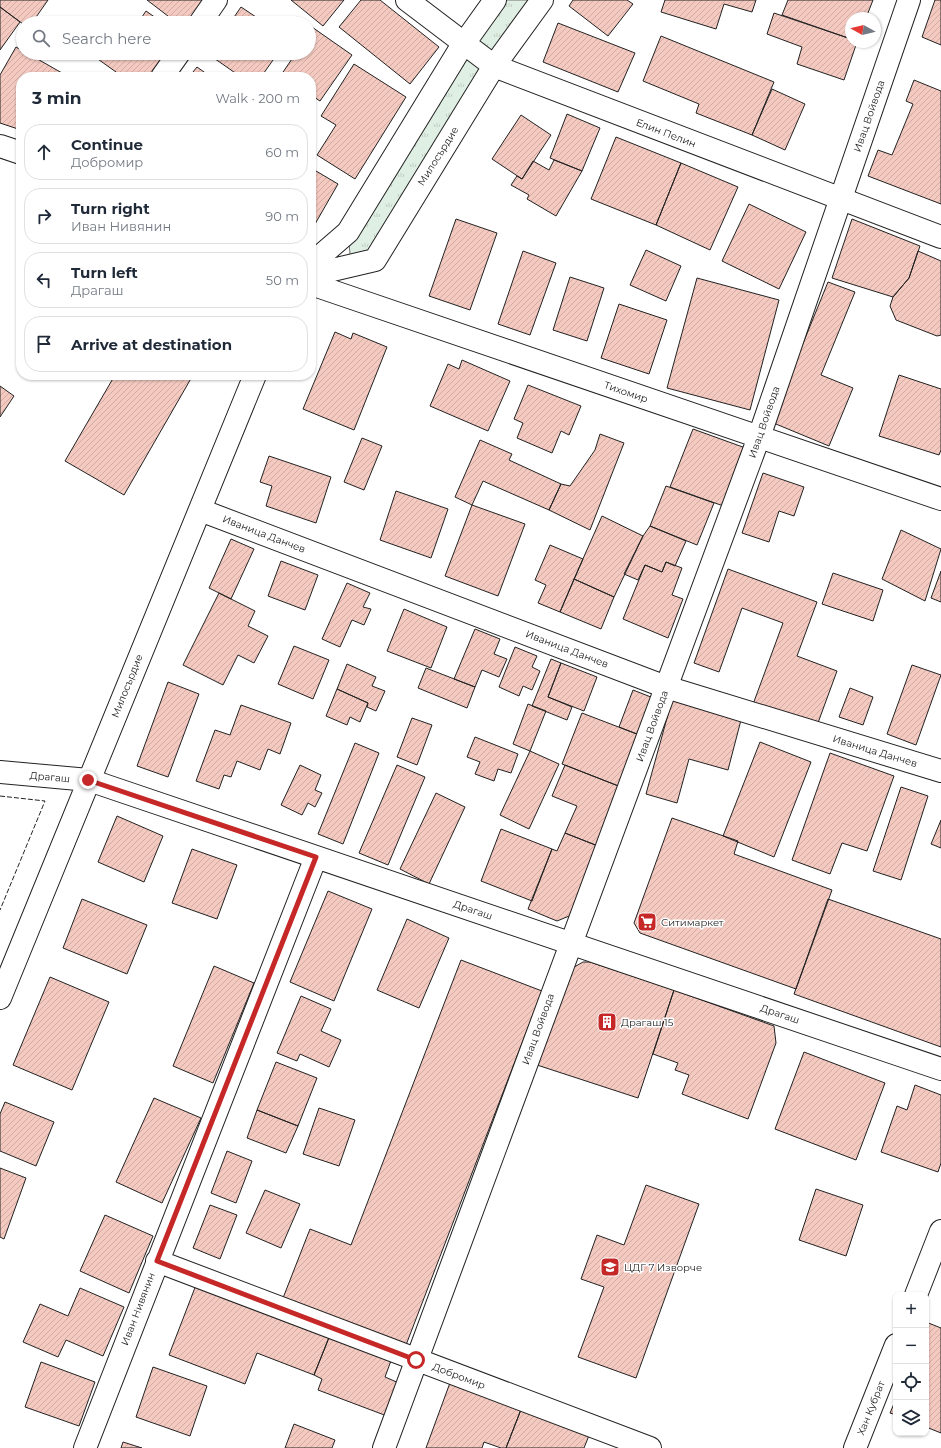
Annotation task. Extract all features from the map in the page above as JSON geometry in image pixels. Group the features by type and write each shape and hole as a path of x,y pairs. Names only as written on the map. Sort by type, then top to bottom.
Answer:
{"street":[{"path":"205,16 216,0"},
{"name":"Елин Пелин","path":"407,0 494,66 941,237"},
{"path":"316,260 348,232 463,43 495,0"},
{"name":"Милосърдие","path":"316,274 375,260 494,66 542,0"},
{"name":"Ивац Войвода","path":"384,1448 759,438 909,0"},
{"path":"166,72 174,60"},
{"path":"0,146 16,151"},
{"name":"Тихомир","path":"316,286 941,499"},
{"name":"Милосърдие","path":"0,998 253,380"},
{"name":"Иваница Данчев","path":"200,510 666,687 941,771"},
{"name":"Драгаш","path":"0,772 88,780 941,1069"},
{"name":"Иван Нивянин","path":"85,1448 316,857"},
{"path":"917,1292 941,1231"},
{"name":"Добромир","path":"157,1261 650,1448"},
{"name":"Хан Кубрат","path":"855,1448 893,1353"}],"green space":[{"path":"495,0 542,0 375,260 351,265 348,232"}],"building":[{"path":"0,0 48,0 37,16 16,16 16,19 0,7"},
{"path":"147,0 209,0 196,16 168,16"},
{"path":"291,0 344,0 323,26 316,20 316,16 311,16"},
{"path":"361,0 380,0 439,47 410,84 339,27"},
{"path":"573,0 627,0 633,4 608,36 569,6"},
{"path":"665,0 756,0 752,12 724,4 716,29 661,12"},
{"path":"788,0 873,0 868,12 845,12 845,37 782,15"},
{"path":"935,0 941,0 941,45 922,37"},
{"path":"0,7 16,19 16,28 0,50"},
{"path":"241,7 254,16 235,16"},
{"path":"146,11 153,16 143,16"},
{"path":"774,13 845,37 845,48 855,48 844,80 797,64 802,47 767,34"},
{"path":"558,23 635,53 618,92 543,62"},
{"path":"316,30 352,55 320,101 316,98 316,72 283,72 291,60 316,60"},
{"path":"661,36 774,82 752,135 696,113 699,104 643,81"},
{"path":"16,47 16,60 39,60 60,72 16,72 16,128 0,123 0,75"},
{"path":"99,60 167,60 159,72 116,72"},
{"path":"217,60 273,60 265,72 234,72"},
{"path":"354,64 406,97 355,179 317,155 336,125 321,116"},
{"path":"197,67 204,72 193,72"},
{"path":"914,80 941,91 941,204 868,176 878,150 892,155 913,104 906,101"},
{"path":"772,89 805,104 785,150 752,135"},
{"path":"567,114 600,128 582,171 550,158"},
{"path":"521,115 551,135 522,179 492,159"},
{"path":"616,137 681,163 656,225 591,199"},
{"path":"554,160 582,171 556,216 527,199 529,195 511,185 517,176 522,179 533,161 549,170"},
{"path":"681,163 738,187 710,250 656,225"},
{"path":"316,171 338,184 316,222"},
{"path":"749,204 806,232 779,289 722,261"},
{"path":"456,219 497,233 470,310 429,296"},
{"path":"852,219 920,246 909,278 893,297 832,278"},
{"path":"646,250 681,266 666,301 630,285"},
{"path":"523,251 556,263 530,335 498,324"},
{"path":"918,251 941,261 941,335 937,336 896,320 890,306 893,297 909,278"},
{"path":"570,277 604,288 587,341 553,330"},
{"path":"697,278 779,300 750,410 667,388"},
{"path":"828,282 855,292 821,375 853,388 829,446 771,422"},
{"path":"619,304 667,320 649,374 601,358"},
{"path":"335,332 351,339 353,333 387,347 354,430 303,409"},
{"path":"462,360 510,381 488,431 430,406 448,364 459,369"},
{"path":"899,375 941,389 941,450 939,455 879,436"},
{"path":"112,380 190,380 124,495 65,461"},
{"path":"528,385 581,406 569,435 561,431 552,453 517,438 523,423 514,419"},
{"path":"0,386 14,396 0,417"},
{"path":"693,429 751,450 729,508 670,487"},
{"path":"600,434 624,443 590,530 549,510 561,484 570,486 595,450"},
{"path":"362,438 382,446 364,490 344,482"},
{"path":"480,440 512,454 509,460 561,484 549,510 483,481 472,505 455,497"},
{"path":"269,456 331,477 316,523 266,506 272,486 260,482"},
{"path":"763,473 804,487 794,516 779,511 769,542 742,533"},
{"path":"666,486 714,503 697,545 650,526"},
{"path":"396,491 448,509 431,558 380,540"},
{"path":"472,505 525,524 498,596 445,576"},
{"path":"602,516 643,536 614,597 574,579"},
{"path":"650,526 686,541 675,566 666,562 662,572 645,565 638,580 624,574 643,536"},
{"path":"901,530 941,549 925,601 882,579"},
{"path":"231,539 254,549 231,599 209,588"},
{"path":"550,545 583,559 560,612 538,603 546,585 535,580"},
{"path":"281,561 318,575 305,610 268,596"},
{"path":"666,562 682,568 672,595 683,599 668,638 623,619 645,565 662,572"},
{"path":"728,569 817,602 797,656 837,671 815,731 752,707 783,623 742,608 719,672 694,663"},
{"path":"941,571 941,602 931,598"},
{"path":"833,573 883,590 873,621 822,604"},
{"path":"574,579 614,597 601,629 560,612"},
{"path":"347,583 370,593 363,607 371,609 364,625 352,620 340,647 322,639"},
{"path":"219,593 255,611 248,626 268,636 254,663 238,655 223,685 183,665"},
{"path":"404,609 447,627 431,668 387,651"},
{"path":"475,629 500,639 494,654 507,659 499,677 482,670 475,687 454,679"},
{"path":"294,646 329,660 313,699 278,684"},
{"path":"515,647 537,656 532,667 540,671 532,690 523,686 519,696 499,687"},
{"path":"551,659 561,663 548,697 572,707 567,720 532,706"},
{"path":"561,663 597,677 584,711 548,697"},
{"path":"347,664 376,677 372,686 385,691 376,711 367,707 368,703 337,689"},
{"path":"912,665 941,675 916,745 887,734"},
{"path":"426,668 475,687 467,708 418,688"},
{"path":"168,682 199,694 168,777 137,766"},
{"path":"850,688 873,697 863,725 839,717"},
{"path":"337,689 368,703 360,722 350,717 347,725 326,716"},
{"path":"633,690 656,699 642,736 619,727"},
{"path":"672,700 741,720 728,770 689,759 677,803 646,794"},
{"path":"528,704 546,711 530,751 513,744"},
{"path":"241,705 291,723 280,754 268,749 260,770 237,761 231,777 224,775 219,789 196,781 215,730 230,735"},
{"path":"582,713 642,736 621,787 562,764"},
{"path":"412,718 432,725 417,765 397,757"},
{"path":"475,737 518,754 511,773 498,769 494,781 475,774 480,762 467,757"},
{"path":"760,742 811,762 774,857 723,836"},
{"path":"355,743 379,753 343,844 318,834"},
{"path":"530,751 559,764 529,829 500,815"},
{"path":"830,753 894,776 867,851 842,843 830,874 792,860"},
{"path":"300,765 321,775 315,790 322,793 315,807 308,803 302,815 281,805"},
{"path":"397,765 425,777 388,865 359,853"},
{"path":"565,765 621,787 603,848 565,833 577,806 552,796"},
{"path":"901,787 928,796 901,880 873,871"},
{"path":"436,793 465,807 429,884 400,869"},
{"path":"117,816 163,836 144,882 98,862"},
{"path":"672,818 738,841 734,854 832,890 796,989 640,933 634,923"},
{"path":"941,820 941,848 931,844"},
{"path":"501,829 552,849 532,901 481,881"},
{"path":"565,833 603,848 579,912 557,921 528,909 552,849 557,851"},
{"path":"192,849 237,865 217,919 172,903"},
{"path":"328,891 372,909 334,1001 290,982"},
{"path":"82,899 147,925 127,974 63,948"},
{"path":"828,899 941,939 941,1047 794,994"},
{"path":"407,919 449,938 419,1008 377,990"},
{"path":"461,960 542,991 406,1345 283,1298 310,1229 351,1245"},
{"name":"Драгаш 15","path":"583,962 590,962 674,990 638,1098 537,1065 569,970"},
{"path":"214,966 254,983 213,1083 173,1066"},
{"path":"50,977 109,1002 72,1090 13,1065"},
{"path":"674,990 774,1026 776,1043 748,1119 682,1094 689,1075 675,1070 678,1063 653,1054"},
{"path":"301,996 331,1009 321,1031 341,1040 329,1067 300,1054 297,1061 277,1053"},
{"path":"804,1052 885,1083 856,1160 775,1129"},
{"path":"276,1062 317,1078 298,1126 257,1110"},
{"path":"915,1085 941,1095 941,1163 938,1172 881,1152 897,1106 907,1110"},
{"path":"154,1098 201,1118 162,1203 116,1182"},
{"path":"5,1102 54,1122 36,1166 0,1151 0,1114"},
{"path":"319,1108 355,1120 339,1166 303,1154"},
{"path":"257,1110 298,1126 286,1153 247,1138"},
{"path":"227,1151 252,1161 236,1203 211,1193"},
{"path":"0,1168 26,1178 4,1239 0,1237"},
{"path":"646,1185 699,1204 636,1378 578,1357 604,1287 581,1279 597,1235 624,1245"},
{"path":"816,1189 863,1205 846,1256 799,1240"},
{"path":"265,1190 300,1204 281,1248 246,1233"},
{"path":"210,1205 237,1215 220,1259 193,1248"},
{"path":"105,1215 153,1236 129,1293 80,1271"},
{"path":"196,1285 330,1335 314,1375 257,1353 245,1384 169,1355"},
{"path":"80,1288 124,1307 103,1356 66,1340 58,1357 23,1342 40,1304 68,1316"},
{"path":"929,1323 941,1328 941,1433 929,1428"},
{"path":"330,1335 392,1358 385,1377 399,1383 387,1416 318,1390 322,1379 314,1375"},
{"path":"41,1362 95,1382 79,1426 25,1407"},
{"path":"153,1367 207,1386 190,1436 136,1417"},
{"path":"451,1380 522,1407 506,1448 501,1448 484,1442 482,1448 426,1448"},
{"path":"893,1406 893,1414 890,1413"},
{"path":"522,1407 590,1433 584,1448 506,1448"},
{"path":"294,1424 335,1440 332,1448 285,1448"},
{"path":"123,1442 142,1448 121,1448"}],"fence":[{"path":"0,796 45,801 0,910"}],"place":[{"name":"Ситимаркет","path":"647,922"},
{"name":"Драгаш 15","path":"607,1022"},
{"name":"ЦДГ 7 Изворче","path":"610,1267"}],"route":[{"path":"88,780 316,857 157,1261 416,1360"}]}
